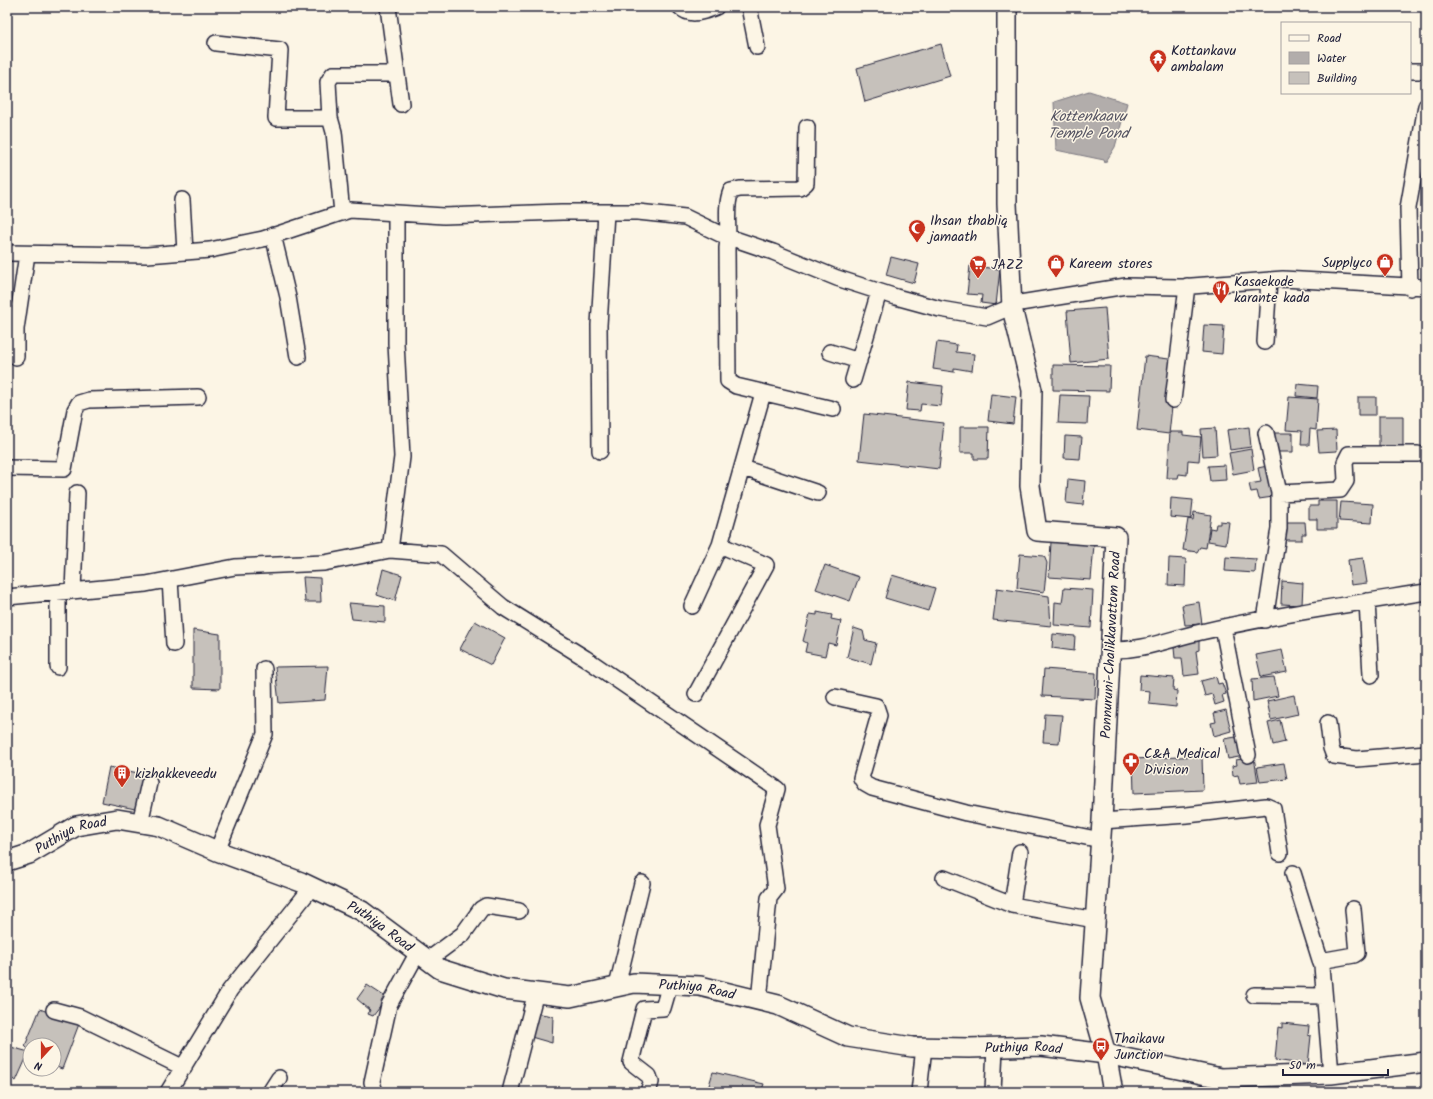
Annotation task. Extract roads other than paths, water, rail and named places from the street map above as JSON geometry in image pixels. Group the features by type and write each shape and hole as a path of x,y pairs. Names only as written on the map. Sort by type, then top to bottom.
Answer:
{"street":[{"path":"388,7 400,104"},
{"path":"680,7 685,12 694,14 716,7"},
{"path":"748,7 757,47"},
{"name":"Ponnuruni-Chalikkavattom Road","path":"1007,7 1008,204 1012,308 1032,390 1030,486 1037,531 1116,537 1109,650 1101,840 1090,998 1106,1054 1113,1092"},
{"path":"216,43 280,50 276,118 330,118"},
{"path":"1411,71 1426,71"},
{"path":"342,213 334,132 330,118 328,82 333,74 396,74"},
{"path":"1410,288 1408,208 1426,106"},
{"path":"807,127 806,183 800,188 731,191 729,197 729,237 727,248 728,381 736,386 834,410"},
{"path":"182,200 185,252"},
{"path":"7,253 148,255 210,250 273,235 350,210 444,216 562,212 638,212 685,217 729,237 773,252 837,278 879,292 940,309 987,317 1012,308 1020,303 1126,286 1187,286 1283,279 1410,288 1426,287"},
{"path":"600,451 599,325 606,213"},
{"path":"390,550 402,457 396,343 396,214"},
{"path":"273,235 288,297 298,357"},
{"path":"16,357 16,329 27,254"},
{"path":"1265,342 1269,280"},
{"path":"1173,400 1187,286"},
{"path":"853,380 879,292"},
{"path":"830,352 859,361"},
{"path":"692,606 720,545 763,393"},
{"path":"7,468 64,469 75,410 79,403 89,400 198,398"},
{"path":"1265,620 1279,528 1278,493 1266,433"},
{"path":"1278,493 1340,490 1346,481 1345,462 1349,454 1418,454"},
{"path":"742,468 818,494"},
{"path":"58,667 77,493"},
{"path":"696,694 766,565 720,545"},
{"path":"7,597 146,584 235,567 324,563 390,550 441,554 503,607 598,667 777,789 766,825 776,889 769,898 759,1001"},
{"path":"170,580 174,644"},
{"path":"1109,650 1140,649 1200,632 1367,601 1426,592"},
{"path":"1367,601 1371,675"},
{"path":"1223,628 1248,755"},
{"path":"217,851 265,734 264,669"},
{"path":"835,697 876,706 879,715 861,778 865,784 872,788 966,812 1101,840"},
{"path":"1328,723 1331,748 1334,756 1357,758 1426,753"},
{"path":"140,823 149,783"},
{"path":"1102,821 1266,806 1273,809 1280,853"},
{"name":"Puthiya Road","path":"7,861 29,854 76,826 117,819 160,826 217,851 312,887 362,911 440,969 504,988 570,997 634,983 700,986 778,1005 848,1037 912,1047 1041,1046 1106,1054 1221,1078 1331,1074 1426,1062"},
{"path":"1012,905 1020,852"},
{"path":"1293,874 1320,961 1331,1074"},
{"path":"944,878 1012,905 1095,920"},
{"path":"617,986 642,883"},
{"path":"168,1092 184,1068 230,990 312,887"},
{"path":"374,1092 372,1082 389,1005 423,956 463,934 481,910 486,906 519,911"},
{"path":"1320,961 1354,955 1357,953 1353,909"},
{"path":"648,1092 651,1082 649,1076 631,1062 644,1008 663,1008 670,984"},
{"path":"510,1092 536,992"},
{"path":"1254,994 1324,996"},
{"path":"54,1010 80,1017 184,1068"},
{"path":"918,1092 924,1047"},
{"path":"993,1092 995,1047"},
{"path":"270,1092 279,1078"}],"water":[{"name":"Kottenkaavu Temple Pond","path":"1089,91 1127,103 1115,147 1105,163 1104,160 1056,150 1054,102"}],"place":[{"name":"Kottankavu ambalam","path":"1158,73"},
{"name":"Ihsan thabliq jamaath","path":"917,243"},
{"name":"Supplyco","path":"1385,277"},
{"name":"Kareem stores","path":"1056,278"},
{"name":"JAZZ","path":"978,279"},
{"name":"Kasaekode karante kada","path":"1221,304"},
{"name":"C&A Medical Division","path":"1131,776"},
{"name":"kizhakkeveedu","path":"122,788"},
{"name":"Thaikavu Junction","path":"1101,1061"}]}
